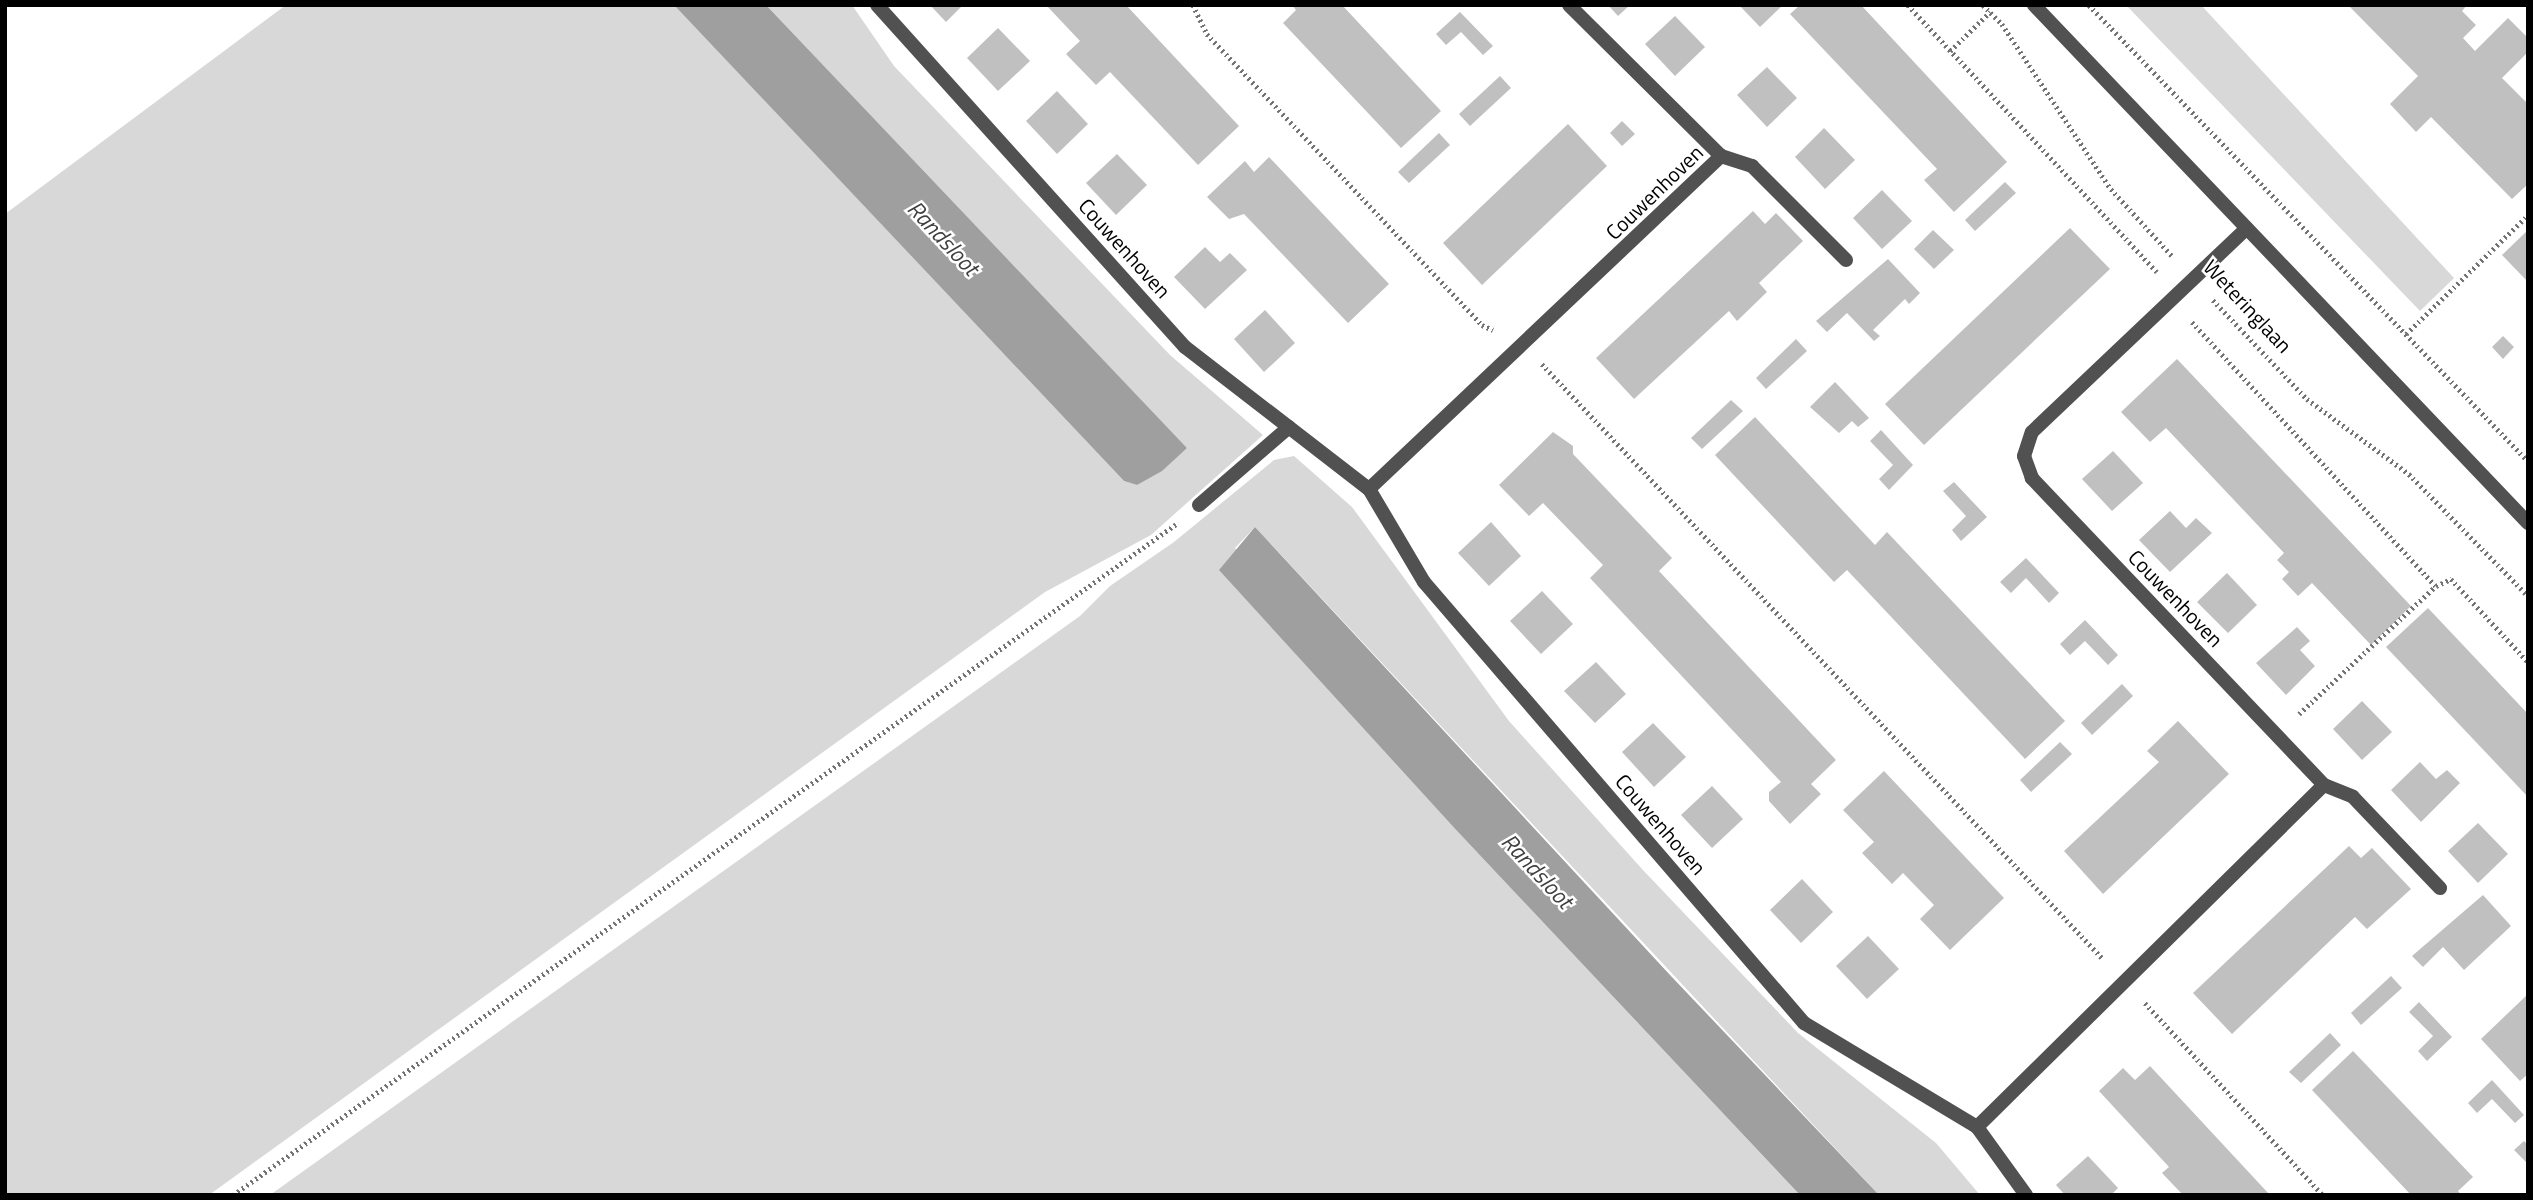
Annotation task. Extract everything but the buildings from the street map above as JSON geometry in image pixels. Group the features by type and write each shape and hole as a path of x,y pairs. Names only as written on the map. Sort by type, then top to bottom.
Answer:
{"street":[{"name":"Couwenhoven","path":"877,5 1185,347 1369,489 1424,582 1804,1023 1977,1127 2026,1195"},
{"name":"Couwenhoven","path":"1569,5 1721,156 1752,166 1846,260"},
{"path":"2034,5 2528,523"},
{"name":"Couwenhoven","path":"1369,489 1721,156"},
{"name":"Couwenhoven","path":"2248,228 2193,279 2174,301 2032,432 2024,456 2032,478 2324,785 2353,797 2440,888"},
{"path":"1199,505 1289,427"},
{"path":"1977,1127 2123,980 2324,785"}],"path":[{"path":"1194,5 1207,34 1482,325 1524,345 2323,1195"},
{"path":"1908,5 2160,276 2174,301 2436,586"},
{"name":"Weteringlaan","path":"1983,5 2111,189 2193,279 2307,399 2409,474 2528,596"},
{"path":"2089,5 2528,461"},
{"path":"1950,51 1990,12"},
{"path":"2406,334 2528,215"},
{"path":"233,1195 1150,547 1199,505"},
{"path":"2277,735 2436,586 2451,579 2528,662"}],"shaded area":[{"path":"286,5 674,5 1124,481 1137,485 1187,448 766,5 852,5 894,66 1170,355 1263,435 1151,535 1045,592 209,1195 5,1195 5,214"},
{"path":"2126,5 2201,5 2454,278 2420,311"},
{"path":"1294,456 1352,507 1509,721 1642,869 1798,1033 1936,1143 1980,1195 1879,1195 1255,527 1235,548 1459,833 1800,1195 270,1195 1080,616 1110,586 1174,542 1274,460"}],"water":[{"name":"Randsloot","path":"674,5 766,5 1187,448 1162,471 1137,485 1124,481"},
{"name":"Randsloot","path":"1255,527 1670,975 1879,1195 1800,1195 1459,833 1219,570"}]}
